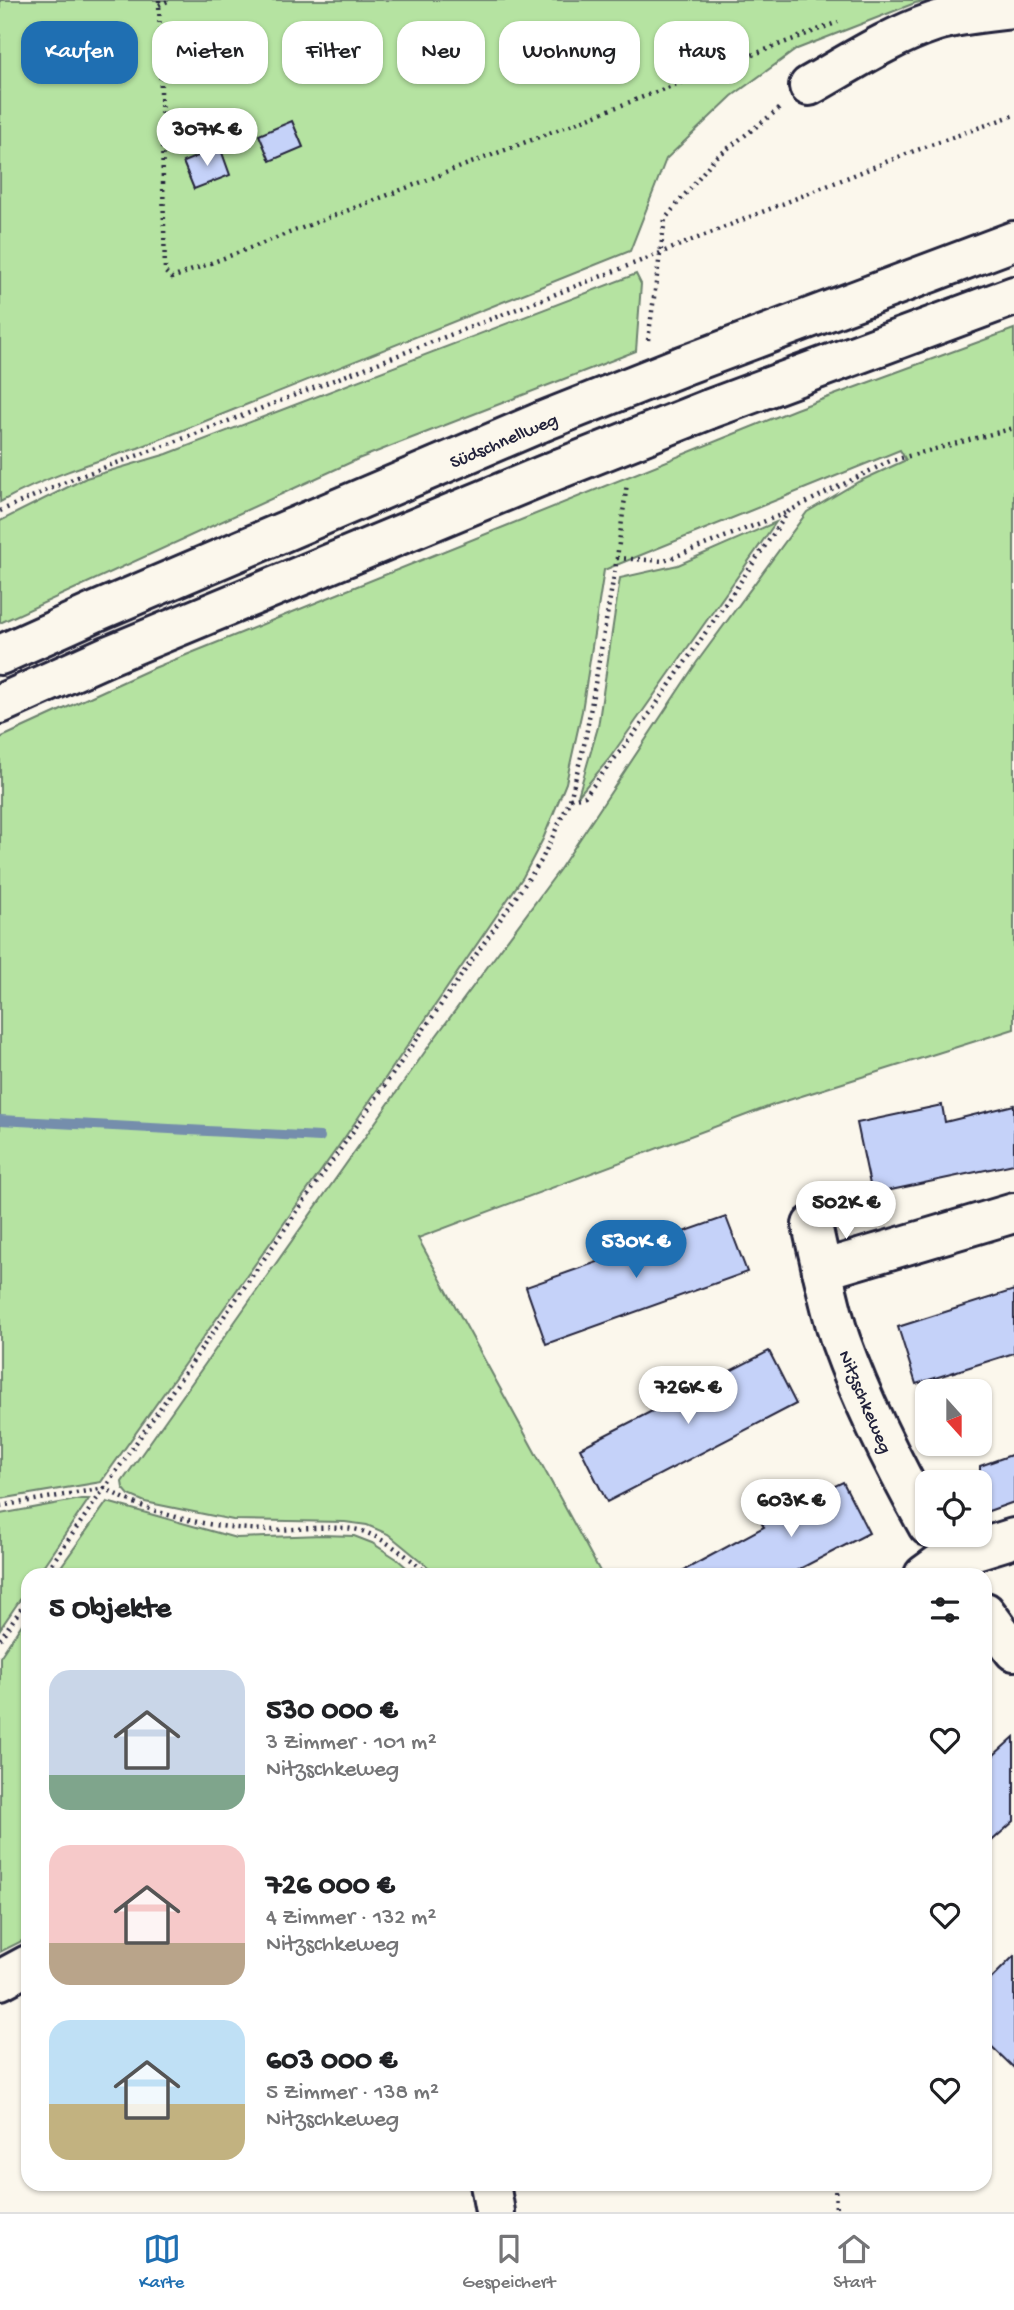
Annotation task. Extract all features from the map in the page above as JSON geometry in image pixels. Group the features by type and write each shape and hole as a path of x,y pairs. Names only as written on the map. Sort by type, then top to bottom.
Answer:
{"main road":[{"path":"809,86 892,39 936,22 977,13 1014,9"},
{"name":"Südschnellweg","path":"0,655 541,422 681,366 1014,241"},
{"path":"0,704 107,656 561,468 707,410 1014,296"},
{"path":"822,1270 1014,1213"},
{"name":"Nitzschkeweg","path":"812,1225 840,1339 864,1402 915,1503"},
{"path":"940,1561 1014,1538"},
{"path":"992,1621 1014,1651"},
{"path":"0,1980 21,1969"},
{"path":"491,2191 495,2212"}],"path":[{"path":"170,0 159,2 165,272 172,278 842,20"},
{"path":"647,345 665,219 713,160 809,86"},
{"path":"0,511 75,478 164,446 906,154 1014,115"},
{"path":"617,558 664,561 789,511 890,461 1014,428"},
{"path":"49,1568 541,861 570,800 586,741 628,478"},
{"path":"570,800 585,796 651,712 789,511"},
{"path":"0,1506 105,1488 125,1500 163,1513 222,1526 269,1530 359,1530 387,1542 420,1568"},
{"path":"0,1639 21,1609"},
{"path":"835,2191 836,2212"}],"green space":[{"path":"0,0 931,0 915,3 797,49 749,84 749,21 654,21 654,84 749,84 732,96 666,159 630,251 138,448 50,478 0,502"},
{"path":"636,274 641,284 636,351 358,459 0,623 0,521 86,478 167,454"},
{"path":"1014,329 1014,1029 773,1105 418,1238 598,1568 429,1568 388,1534 367,1525 345,1522 233,1520 145,1502 129,1495 123,1488 122,1482 434,1039 560,869 697,662 807,512 858,482 906,460 900,450 604,570 582,711 566,783 543,839 523,877 345,1137 101,1482 0,1499 0,738 149,670 796,409"},
{"path":"776,522 609,759 578,796 598,727 620,578 678,565"},
{"path":"89,1499 42,1568 21,1568 21,1598 0,1629 0,1514"},
{"path":"107,1502 236,1538 354,1536 372,1543 407,1568 60,1568"},
{"path":"21,1626 21,1942 0,1952 0,1657"}],"building":[{"path":"292,121 303,147 270,161 259,135"},
{"path":"220,147 230,175 194,189 183,162"},
{"path":"942,1105 945,1122 1014,1105 1014,1164 872,1194 857,1123"},
{"path":"726,1217 747,1272 546,1344 526,1287"},
{"path":"1014,1290 1014,1353 932,1379 915,1381 898,1327"},
{"path":"769,1351 796,1404 607,1502 580,1448"},
{"path":"1014,1454 1014,1502 992,1510 992,1470 980,1470 980,1466"},
{"path":"843,1482 869,1533 802,1568 688,1568 764,1527 762,1524 773,1518 772,1516"},
{"path":"1014,1737 1014,1821 992,1841 992,1757"},
{"path":"1014,1956 1014,2068 992,2047 992,1978"}],"waterway":[{"path":"0,1120 320,1137"}]}
